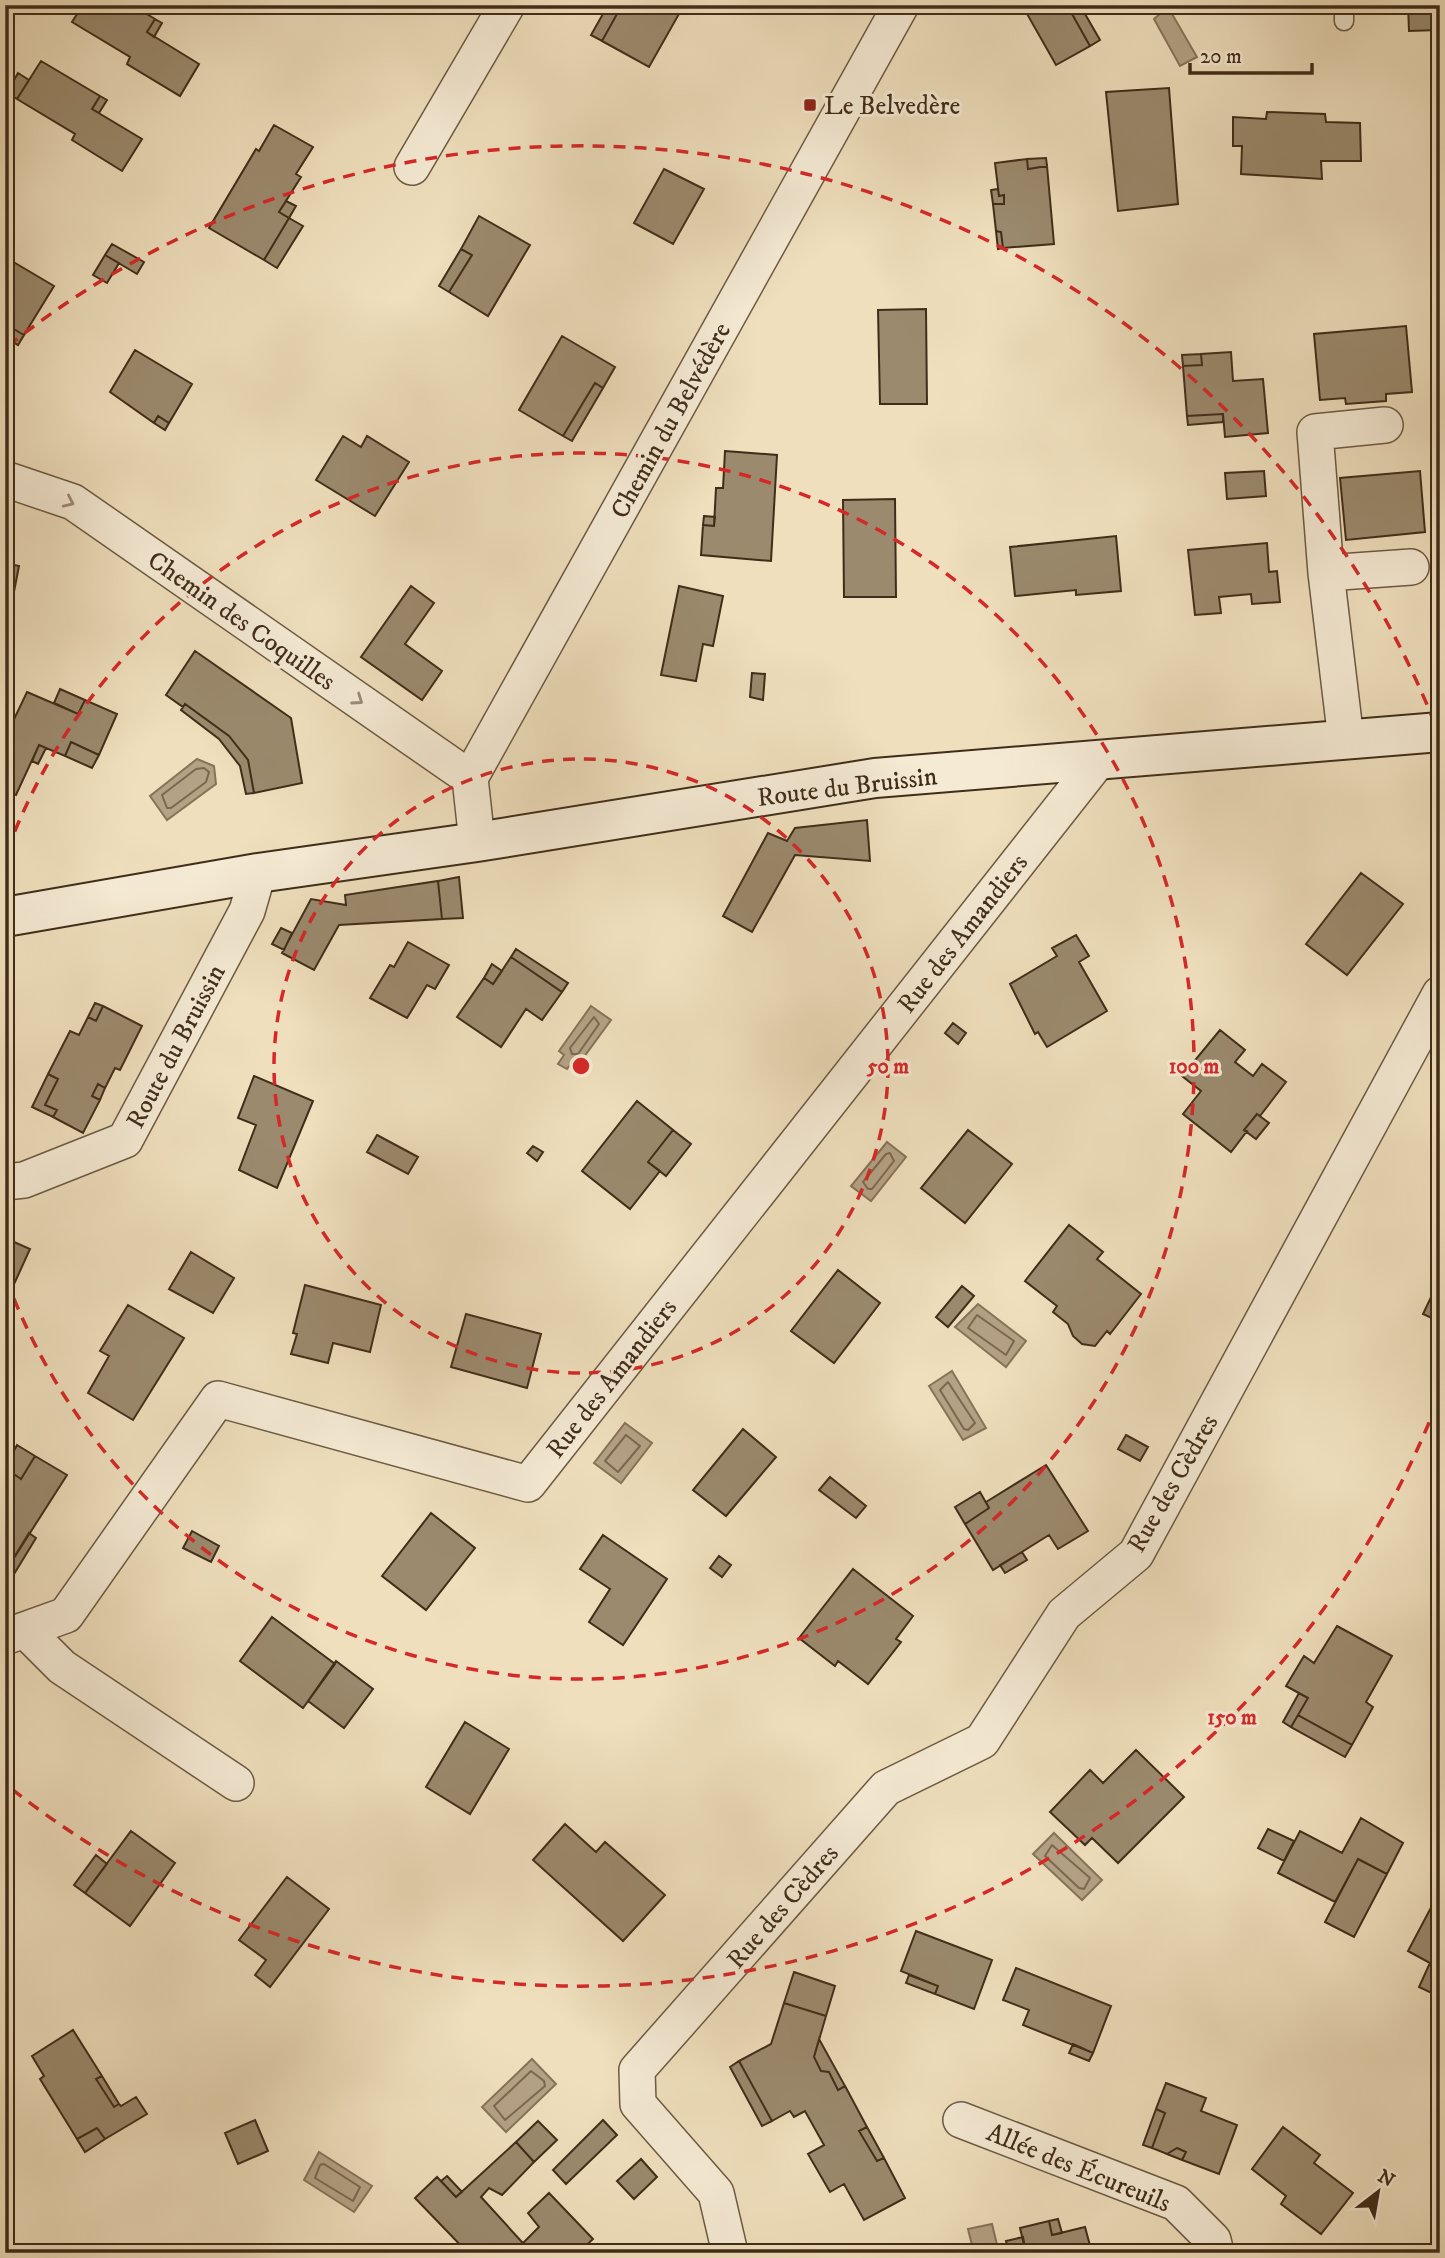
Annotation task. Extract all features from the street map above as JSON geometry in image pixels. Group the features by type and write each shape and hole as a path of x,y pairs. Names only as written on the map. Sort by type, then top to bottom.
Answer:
{"street":[{"path":"412,167 507,5"},
{"name":"Chemin du Belvédère","path":"470,778 891,9"},
{"path":"1346,740 1326,573 1315,432 1385,425"},
{"name":"Chemin des Coquilles","path":"5,479 73,502 470,778"},
{"path":"1326,573 1411,567"},
{"name":"Route du Bruissin","path":"5,917 258,873 477,842 875,778 1440,732"},
{"name":"Rue des Amandiers","path":"15,1634 66,1615 218,1399 528,1484 1098,761"},
{"path":"470,778 477,842"},
{"name":"Route du Bruissin","path":"5,1182 24,1180 125,1140 247,911 258,873"},
{"name":"Rue des Cèdres","path":"730,2253 716,2193 638,2105 637,2070 886,1788 982,1741 1065,1614 1136,1554 1440,994"},
{"path":"15,1634 236,1783"},
{"name":"Allée des Écureuils","path":"961,2120 1176,2203 1213,2240 1216,2253"}],"water":[{"path":"1168,7 1197,57 1180,66 1154,19"},
{"path":"197,759 214,766 216,784 167,820 150,796"},
{"path":"591,1006 611,1020 578,1065 573,1061 567,1069 558,1064 564,1055 559,1051"},
{"path":"887,1142 906,1157 871,1201 851,1186"},
{"path":"978,1304 1026,1341 1006,1367 955,1327"},
{"path":"952,1371 986,1428 963,1440 929,1386"},
{"path":"625,1423 652,1443 621,1483 594,1463"},
{"path":"1054,1833 1102,1880 1082,1900 1033,1854"},
{"path":"532,2059 556,2084 506,2132 482,2107"},
{"path":"319,2152 372,2186 354,2212 304,2180"},
{"path":"992,2224 999,2253 974,2253 968,2229"}],"building":[{"path":"83,5 132,5 155,19 147,32 199,64 180,96 127,64 130,57 72,22"},
{"path":"608,5 622,5 602,41 591,35"},
{"path":"622,5 684,5 649,67 602,41"},
{"path":"1022,5 1067,5 1090,46 1056,65"},
{"path":"1067,5 1084,5 1081,7 1100,40 1090,46"},
{"path":"1250,5 1286,5 1286,14 1250,14"},
{"path":"1408,5 1440,5 1440,57 1439,30 1409,31"},
{"path":"155,19 162,23 154,37 147,32"},
{"path":"41,61 100,96 92,109 142,139 122,171 72,140 75,134 17,99"},
{"path":"18,73 29,80 17,99 7,93"},
{"path":"1169,88 1178,204 1118,211 1106,92"},
{"path":"100,96 107,100 99,113 92,109"},
{"path":"1267,112 1325,114 1326,122 1360,123 1361,161 1321,161 1322,179 1241,174 1242,146 1233,146 1233,117 1266,119"},
{"path":"274,125 313,147 296,174 301,177 279,212 289,218 264,260 209,228 256,149 259,151"},
{"path":"1046,158 1047,166 1028,169 1027,159"},
{"path":"1027,159 1028,169 1047,166 1054,244 1003,248 1001,232 996,231 993,204 1004,204 1004,195 999,196 995,163"},
{"path":"664,169 704,189 673,244 634,223"},
{"path":"998,189 999,196 1004,195 1004,204 993,204 991,190"},
{"path":"286,201 296,206 289,218 279,212"},
{"path":"479,216 530,245 488,316 449,292 472,255 461,249"},
{"path":"289,218 303,226 277,268 264,260"},
{"path":"996,231 1001,232 1003,248 998,249"},
{"path":"112,244 144,262 137,274 105,255"},
{"path":"461,249 472,255 449,292 439,286"},
{"path":"105,255 119,263 107,283 93,275"},
{"path":"5,257 54,286 24,335 5,324"},
{"path":"926,309 927,404 880,404 878,310"},
{"path":"5,324 24,335 18,345 5,337"},
{"path":"1406,326 1412,392 1386,394 1386,401 1346,404 1345,398 1320,400 1314,334"},
{"path":"562,336 615,367 603,388 595,383 563,436 519,410"},
{"path":"135,350 192,384 169,423 158,416 154,423 110,392"},
{"path":"1231,352 1233,381 1263,379 1268,433 1225,437 1223,414 1187,416 1183,366 1202,365 1201,354"},
{"path":"1201,354 1202,365 1183,366 1182,355"},
{"path":"595,383 603,388 572,441 563,436"},
{"path":"1223,414 1223,422 1188,425 1187,416"},
{"path":"158,416 169,423 165,430 154,423"},
{"path":"343,436 361,447 367,436 409,462 375,516 316,480"},
{"path":"725,451 777,455 771,561 701,555 703,525 714,526 716,488 723,488"},
{"path":"1264,471 1266,496 1227,499 1225,473"},
{"path":"1420,471 1425,532 1346,540 1340,478"},
{"path":"895,499 896,597 844,597 843,500"},
{"path":"704,516 715,517 714,526 703,525"},
{"path":"1116,536 1121,591 1076,595 1076,590 1015,596 1010,547"},
{"path":"1267,543 1269,572 1277,571 1280,602 1252,604 1251,594 1219,597 1221,613 1195,615 1188,550"},
{"path":"5,563 19,566 13,597 5,596"},
{"path":"411,586 434,603 405,644 442,671 422,700 361,657"},
{"path":"679,586 723,596 713,646 703,644 696,681 661,675"},
{"path":"195,651 291,718 302,783 254,793 248,760 229,736 185,704 183,707 166,695"},
{"path":"752,673 765,674 763,700 750,697"},
{"path":"60,689 85,700 78,714 54,703"},
{"path":"27,692 78,714 85,700 117,714 99,755 71,742 65,756 39,745 16,795 5,790 5,738"},
{"path":"185,704 229,736 248,760 254,793 246,794 240,766 219,739 181,710"},
{"path":"71,742 99,755 92,768 65,756"},
{"path":"39,745 46,748 38,764 32,761"},
{"path":"867,820 870,861 795,855 752,932 723,916 768,833 787,841 795,828"},
{"path":"1361,873 1403,904 1347,975 1306,944"},
{"path":"459,877 463,918 442,919 438,881"},
{"path":"438,881 442,919 339,925 314,970 282,953 311,899 346,905 345,895"},
{"path":"281,928 292,933 284,950 272,944"},
{"path":"1076,935 1089,956 1079,962 1107,1011 1047,1047 1038,1032 1035,1034 1010,984 1057,956 1052,948"},
{"path":"408,942 449,965 435,989 427,985 407,1018 370,998 390,965 394,967"},
{"path":"516,949 568,983 562,992 511,957"},
{"path":"511,957 562,992 542,1020 526,1009 501,1047 457,1017 484,978 493,984"},
{"path":"492,964 502,971 493,984 484,978"},
{"path":"95,1003 103,1006 96,1021 88,1017"},
{"path":"103,1006 142,1026 120,1070 115,1068 105,1088 98,1084 92,1096 100,1100 83,1133 53,1117 57,1110 45,1105 58,1079 48,1074 70,1031 79,1035 88,1017 96,1021"},
{"path":"953,1023 966,1033 958,1044 945,1033"},
{"path":"1220,1030 1245,1050 1235,1062 1253,1076 1262,1064 1286,1082 1260,1116 1257,1114 1244,1130 1247,1131 1231,1152 1183,1114 1201,1091 1182,1076"},
{"path":"48,1074 58,1079 45,1105 57,1110 53,1117 32,1107"},
{"path":"254,1076 313,1101 277,1188 239,1170 256,1125 238,1118"},
{"path":"98,1084 105,1088 100,1100 92,1096"},
{"path":"637,1101 673,1130 648,1162 660,1171 630,1209 582,1171"},
{"path":"1257,1114 1269,1123 1256,1139 1244,1130"},
{"path":"673,1130 691,1144 666,1176 648,1162"},
{"path":"968,1130 1012,1164 965,1223 921,1188"},
{"path":"377,1135 418,1157 408,1174 367,1152"},
{"path":"533,1146 543,1152 537,1161 527,1153"},
{"path":"1069,1225 1103,1252 1097,1259 1141,1294 1110,1334 1107,1331 1095,1346 1082,1344 1073,1336 1068,1324 1053,1312 1057,1306 1025,1281"},
{"path":"5,1238 30,1249 5,1304"},
{"path":"191,1252 234,1278 213,1313 169,1289"},
{"path":"838,1270 880,1303 834,1363 791,1331"},
{"path":"305,1285 381,1305 370,1352 333,1343 328,1363 291,1354 297,1334 293,1333"},
{"path":"962,1286 974,1296 948,1327 936,1317"},
{"path":"1440,1289 1440,1322 1423,1314 1433,1293 1436,1295"},
{"path":"128,1305 184,1338 133,1420 88,1393 109,1356 100,1351"},
{"path":"466,1314 541,1334 527,1388 451,1367"},
{"path":"743,1429 776,1457 726,1516 693,1490"},
{"path":"1126,1435 1148,1447 1140,1461 1118,1449"},
{"path":"17,1445 35,1456 21,1479 5,1468"},
{"path":"35,1456 67,1475 5,1572 5,1468 21,1479"},
{"path":"1046,1465 1088,1531 1058,1549 1049,1535 993,1570 965,1524 989,1508 986,1502"},
{"path":"830,1477 866,1506 856,1518 819,1490"},
{"path":"980,1492 989,1508 965,1524 955,1507"},
{"path":"431,1513 475,1548 426,1610 382,1576"},
{"path":"192,1531 219,1546 211,1562 183,1548"},
{"path":"29,1533 36,1538 11,1579 5,1572"},
{"path":"603,1535 667,1579 623,1645 589,1622 610,1589 580,1569"},
{"path":"1022,1552 1027,1560 1005,1573 1000,1565"},
{"path":"719,1556 731,1565 722,1577 710,1568"},
{"path":"853,1569 913,1616 896,1639 901,1642 868,1684 838,1661 835,1666 799,1638"},
{"path":"272,1617 335,1664 303,1708 240,1661"},
{"path":"1337,1626 1392,1656 1366,1702 1373,1707 1352,1745 1298,1715 1308,1698 1286,1686 1304,1656 1314,1663"},
{"path":"336,1661 373,1689 344,1728 308,1701"},
{"path":"1299,1693 1308,1698 1291,1727 1283,1722"},
{"path":"1298,1715 1352,1745 1345,1757 1291,1727"},
{"path":"465,1722 509,1749 470,1814 426,1787"},
{"path":"1136,1750 1184,1797 1118,1863 1092,1838 1085,1845 1050,1812 1090,1770 1103,1783"},
{"path":"1361,1818 1403,1843 1387,1874 1358,1859 1335,1902 1278,1873 1300,1831 1342,1853"},
{"path":"565,1824 596,1852 605,1842 665,1895 623,1941 533,1860"},
{"path":"1268,1829 1294,1841 1284,1861 1258,1848"},
{"path":"131,1831 175,1863 130,1926 85,1893"},
{"path":"96,1855 107,1864 85,1893 74,1885"},
{"path":"1358,1859 1387,1874 1354,1937 1325,1922"},
{"path":"287,1877 329,1909 270,1987 255,1975 266,1960 239,1940"},
{"path":"1435,1900 1440,1902 1440,1997 1419,1987 1430,1963 1408,1951"},
{"path":"916,1931 992,1960 974,2009 935,1994 938,1986 901,1971"},
{"path":"1016,1968 1111,2006 1093,2053 1023,2025 1029,2010 1003,2000"},
{"path":"794,1972 835,1986 826,2016 784,2003"},
{"path":"909,1975 938,1986 935,1994 906,1983"},
{"path":"784,2003 826,2016 814,2057 821,2071 829,2072 838,2090 845,2086 867,2127 859,2131 877,2161 884,2158 905,2198 864,2220 844,2184 830,2192 808,2154 824,2145 805,2111 794,2117 790,2111 772,2121 739,2061 771,2044"},
{"path":"73,2030 102,2076 96,2079 114,2107 136,2097 147,2114 105,2139 97,2128 77,2139 40,2079 44,2076 32,2056"},
{"path":"819,2039 845,2086 838,2090 829,2072 821,2071 814,2057"},
{"path":"1073,2044 1093,2053 1089,2061 1069,2053"},
{"path":"739,2061 772,2121 762,2126 730,2067"},
{"path":"102,2076 119,2104 114,2107 96,2079"},
{"path":"1166,2083 1206,2098 1201,2111 1237,2125 1219,2174 1182,2160 1186,2152 1177,2148 1167,2154 1152,2148 1165,2113 1156,2109"},
{"path":"1156,2109 1165,2113 1152,2148 1143,2145"},
{"path":"255,2120 268,2151 238,2164 225,2133"},
{"path":"603,2120 617,2135 566,2184 553,2170"},
{"path":"1440,2120 1440,2146 1431,2142"},
{"path":"538,2121 557,2140 534,2162 516,2142"},
{"path":"867,2127 884,2158 877,2161 859,2131"},
{"path":"1283,2127 1320,2155 1314,2163 1353,2193 1321,2234 1281,2204 1286,2196 1252,2169"},
{"path":"97,2128 105,2139 85,2152 77,2139"},
{"path":"516,2142 534,2162 502,2195 489,2188 481,2197 532,2253 468,2253 415,2198 437,2177 456,2197"},
{"path":"1177,2148 1186,2152 1182,2160 1167,2154"},
{"path":"641,2159 657,2177 634,2199 617,2181"},
{"path":"447,2176 462,2192 456,2197 441,2181"},
{"path":"549,2193 593,2239 578,2253 532,2253 523,2243 539,2227 528,2213"},
{"path":"1058,2219 1062,2233 1052,2235 1049,2221"},
{"path":"1049,2221 1052,2235 1085,2227 1092,2253 1026,2253 1020,2228"},
{"path":"1023,2237 1026,2253 1009,2253 1006,2241"}],"place":[{"name":"Le Belvedère","path":"810,105"}]}
